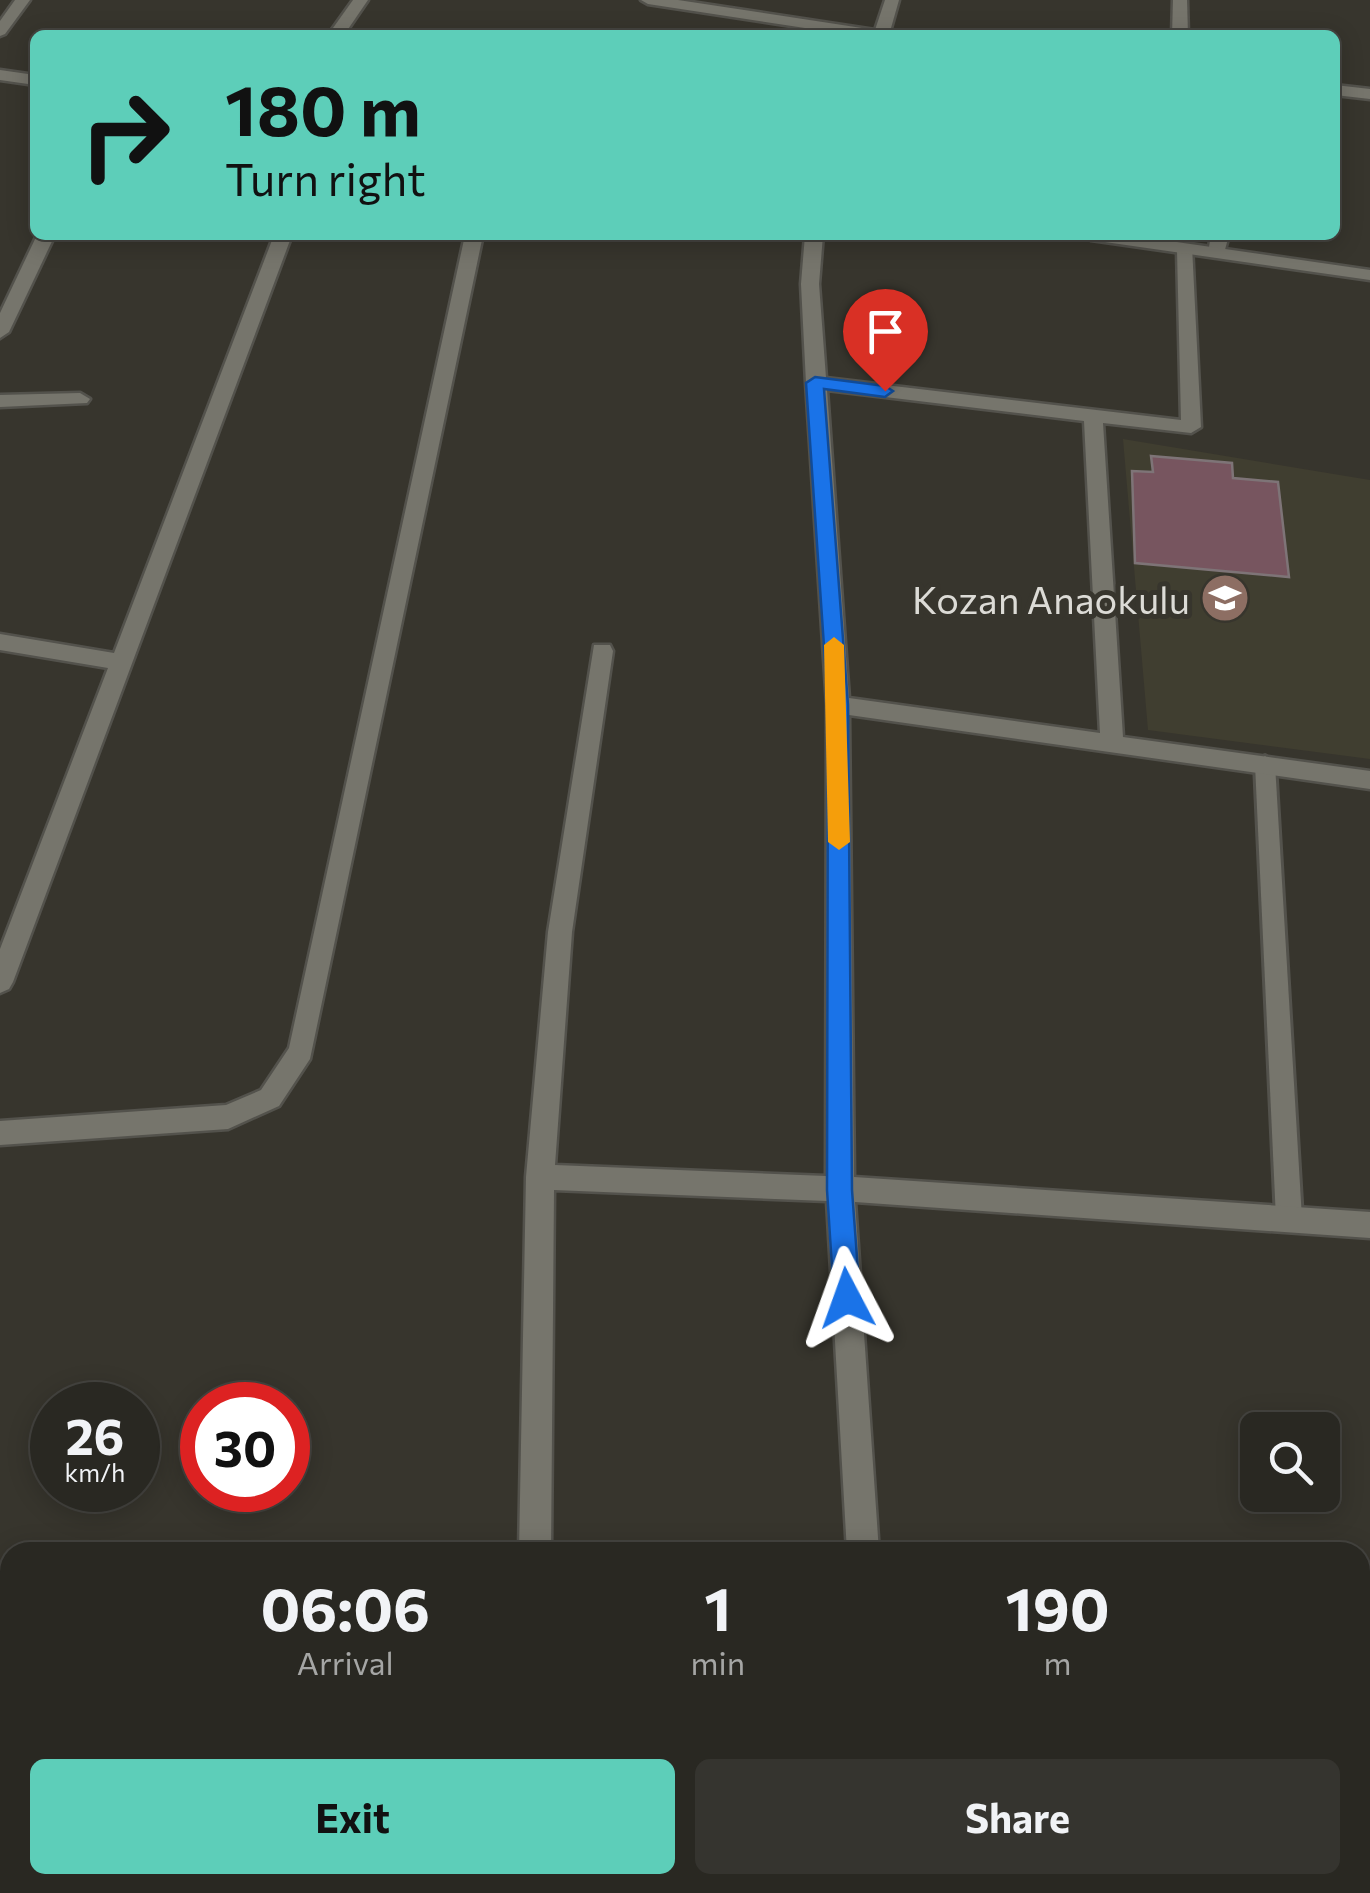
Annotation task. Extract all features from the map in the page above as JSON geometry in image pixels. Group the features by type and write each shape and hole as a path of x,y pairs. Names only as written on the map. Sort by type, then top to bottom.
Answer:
{"street":[{"path":"0,31 22,0"},
{"path":"340,30 361,0"},
{"path":"648,0 848,30"},
{"path":"883,30 892,0"},
{"path":"1180,0 1180,30"},
{"path":"0,75 30,79"},
{"path":"1340,91 1370,94"},
{"path":"0,332 44,240"},
{"path":"0,982 11,924 122,662 281,240"},
{"path":"0,1133 228,1117 270,1098 302,1051 473,240"},
{"path":"814,240 810,284 815,383 838,705 840,1190 862,1542"},
{"path":"1123,240 1186,250 1218,244 1370,276"},
{"path":"815,383 1191,427 1186,250"},
{"path":"0,401 80,400"},
{"path":"1093,416 1112,741"},
{"path":"0,642 122,662"},
{"path":"536,1542 540,1177 560,932 602,651"},
{"path":"838,705 1370,780"},
{"path":"540,1177 840,1190 1370,1225"}],"lane":[{"path":"1264,764 1288,1219"}],"shaded area":[{"name":"Kozan Anaokulu","path":"1123,439 1370,480 1370,759 1148,730"}],"building":[{"path":"1151,456 1232,463 1233,478 1278,482 1289,577 1135,563 1132,471 1153,472"}],"slow traffic":[{"path":"834,645 839,842"}],"place":[{"name":"Kozan Anaokulu","path":"1225,598"}],"route":[{"path":"847,1298 840,1190 838,705 815,383 885,391"}]}
